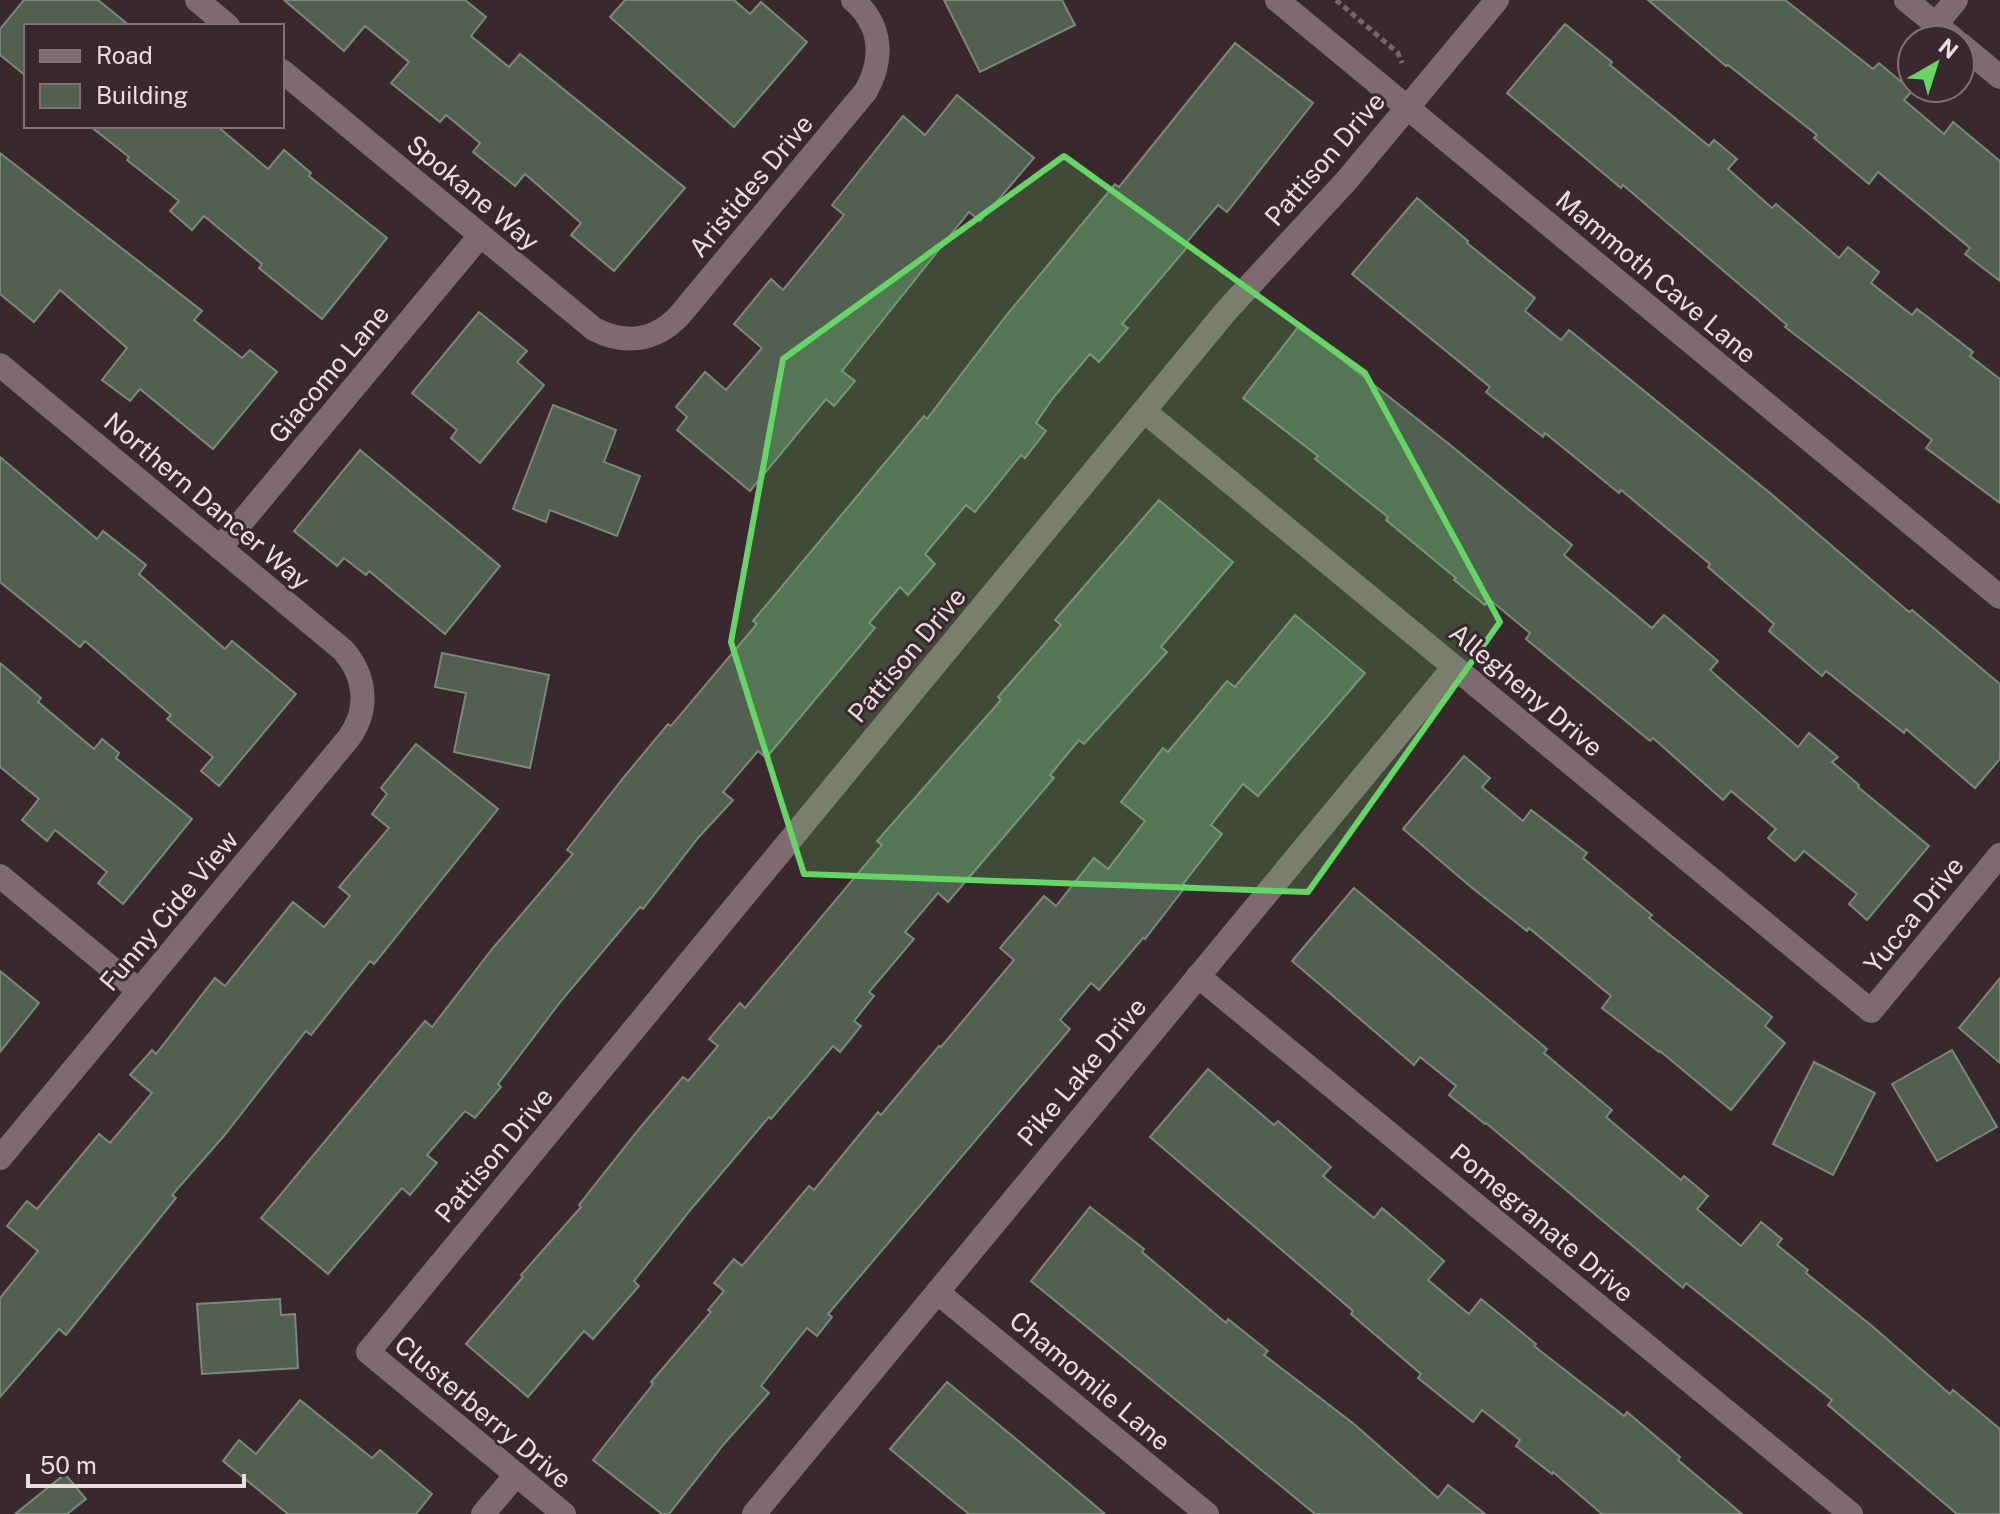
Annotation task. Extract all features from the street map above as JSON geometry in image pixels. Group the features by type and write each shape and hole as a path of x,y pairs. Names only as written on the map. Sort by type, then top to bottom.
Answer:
{"street":[{"path":"197,0 226,24"},
{"name":"Aristides Drive","path":"638,339 661,331 679,316 866,91 877,69 879,45 870,19 853,0"},
{"name":"Mammoth Cave Lane","path":"1277,0 2000,597"},
{"name":"Pattison Drive","path":"368,1352 1144,411 1244,292 1347,180 1497,0"},
{"path":"1906,0 1936,24"},
{"path":"1948,24 1956,0"},
{"path":"1976,57 2000,77"},
{"name":"Spokane Way","path":"284,73 594,329 613,337 638,339"},
{"name":"Giacomo Lane","path":"220,548 480,236"},
{"name":"Northern Dancer Way","path":"0,365 343,650 357,668 363,690"},
{"name":"Allegheny Drive","path":"1144,411 1871,1011"},
{"name":"Pike Lake Drive","path":"754,1514 1454,667"},
{"name":"Funny Cide View","path":"0,1158 348,739 359,722 363,690"},
{"name":"Yucca Drive","path":"1871,1011 2000,855"},
{"path":"0,876 139,991"},
{"name":"Pomegranate Drive","path":"1198,976 1851,1514"},
{"name":"Chamomile Lane","path":"937,1292 1207,1514"},
{"name":"Clusterberry Drive","path":"368,1352 564,1514"},
{"path":"483,1514 516,1475"}],"path":[{"path":"1336,0 1398,53 1402,63"}],"highlighted area":[{"path":"1064,156 1365,373 1500,622 1308,892 804,874 731,642 783,359"}],"building":[{"path":"24,0 98,0 128,24 24,24 24,74 0,55 0,29"},
{"path":"284,0 465,0 486,17 471,36 509,67 520,54 685,188 614,271 571,235 581,223 525,174 515,186 473,152 480,143 446,115 440,122 391,83 409,62 365,26 344,51"},
{"path":"625,0 734,0 750,14 761,2 807,42 734,127 610,17"},
{"path":"944,0 1062,0 1075,25 980,72"},
{"path":"1648,0 1785,0 1873,69 1879,63 1896,77 1896,104 1909,104 1944,134 1953,122 2000,161 2000,281 1965,254 1970,248 1878,172 1869,184 1814,138 1817,135 1726,66"},
{"path":"1565,24 1709,146 1714,140 1737,159 1728,169 1772,208 1776,204 1839,258 1848,247 1879,272 1871,283 1912,315 1917,309 1973,352 1970,356 2000,379 2000,503 1926,448 1932,440 1785,327 1787,325 1623,185 1621,188 1507,93"},
{"path":"1235,43 1313,103 1227,212 1218,205 1186,243 1189,245 1122,324 1128,328 1099,362 1090,354 1053,398 1036,423 1046,431 1025,458 1021,455 975,512 966,505 925,554 935,564 908,595 900,587 869,623 875,628 766,758 758,751 723,792 733,800 698,838 643,909 640,907 561,1001 498,1084 501,1087 475,1118 465,1111 427,1155 437,1163 410,1195 402,1188 328,1274 261,1218 425,1021 432,1027 493,948 573,854 567,850 624,777 757,624 753,621 924,416 927,419 1005,317 1115,184 1119,187"},
{"path":"957,95 1034,158 980,221 969,212 842,371 855,381 834,406 826,399 750,491 677,430 687,417 676,407 705,372 726,390 762,348 734,324 771,279 783,290 844,215 832,205 903,116 925,135"},
{"path":"93,128 219,128 268,169 284,150 311,173 309,176 387,238 322,319 259,268 262,264 204,216 192,230 170,211 179,201 127,160 129,157"},
{"path":"0,153 202,311 194,320 242,358 250,350 277,372 213,449 140,389 130,401 102,380 127,348 60,290 34,322 0,294"},
{"path":"1417,198 1535,298 1525,311 1561,340 1569,330 2000,684 2000,759 1975,788 1906,729 1904,733 1826,671 1822,676 1769,631 1774,624 1708,567 1710,564 1621,490 1619,493 1545,433 1543,437 1486,392 1490,387 1352,274"},
{"path":"479,312 527,351 517,362 544,385 480,463 451,438 457,430 412,393"},
{"path":"1299,326 1572,545 1564,555 1652,628 1664,615 1718,661 1710,670 1798,747 1809,733 1838,757 1832,762 1858,787 1929,846 1867,920 1849,904 1857,894 1804,851 1795,861 1768,838 1776,829 1731,791 1723,800 1653,738 1650,741 1526,639 1530,633 1489,599 1485,605 1454,580 1456,578 1386,520 1388,517 1315,459 1318,456 1243,398"},
{"path":"553,405 616,430 604,462 640,476 617,536 550,510 546,522 513,509"},
{"path":"360,450 500,566 445,634 369,571 366,575 344,558 337,566 294,531"},
{"path":"0,457 97,539 103,531 146,565 139,574 225,649 232,641 296,694 219,786 201,771 213,757 167,719 171,715 85,641 80,647 0,582"},
{"path":"1159,500 1233,562 1161,647 1167,652 1084,744 1079,740 1050,775 1054,778 948,902 938,893 905,932 914,939 869,992 874,996 854,1021 861,1026 840,1052 833,1046 771,1119 769,1117 634,1281 639,1286 593,1339 584,1331 528,1397 466,1344 581,1207 579,1205 639,1129 683,1077 688,1081 718,1046 709,1039 740,1003 745,1008 882,845 877,841 1001,700 998,697 1061,625 1055,620"},
{"path":"1295,615 1365,673 1258,796 1243,784 1211,825 1222,834 1145,939 1099,990 1091,983 1060,1020 1070,1029 828,1314 832,1317 817,1336 807,1328 761,1386 769,1393 669,1514 662,1514 593,1460 653,1384 651,1382 711,1312 708,1310 724,1291 714,1283 734,1259 742,1266 809,1186 814,1190 878,1112 881,1115 941,1047 1014,960 1000,948 1044,896 1056,906 1094,858 1108,869 1145,821 1121,802 1163,748 1168,752 1227,681 1235,687"},
{"path":"442,653 549,675 530,768 454,752 466,693 435,687"},
{"path":"0,663 41,698 38,702 94,749 102,739 119,753 116,758 192,819 123,904 98,883 107,872 55,830 47,841 22,820 39,799 0,767"},
{"path":"416,744 498,809 374,964 370,961 311,1035 306,1031 223,1137 172,1195 176,1198 66,1335 59,1329 0,1397 0,1298 38,1251 7,1226 27,1201 37,1209 99,1134 110,1143 152,1093 130,1075 152,1050 156,1054 215,978 225,986 293,902 324,927 350,896 339,887 389,828 372,814 387,794 381,788"},
{"path":"1464,756 1490,778 1482,787 1523,821 1531,810 1587,853 1583,858 1652,915 1649,918 1772,1017 1765,1026 1785,1043 1731,1110 1602,1008 1611,996 1529,928 1527,931 1471,887 1403,829"},
{"path":"1354,888 1547,1049 1544,1053 1612,1110 1606,1117 1681,1180 1684,1176 1708,1196 1697,1209 1741,1246 1761,1222 1782,1239 1777,1245 1808,1270 1806,1273 1950,1394 1953,1390 2000,1429 2000,1514 1957,1514 1828,1405 1832,1400 1686,1283 1683,1288 1449,1095 1456,1086 1420,1057 1414,1065 1292,961"},
{"path":"0,971 39,1003 0,1052"},
{"path":"2000,978 2000,1063 1959,1028"},
{"path":"1952,1050 1997,1127 1937,1161 1892,1084"},
{"path":"1814,1062 1875,1093 1833,1175 1773,1144"},
{"path":"1208,1069 1274,1125 1278,1121 1331,1167 1323,1176 1374,1218 1382,1208 1444,1261 1428,1280 1469,1314 1481,1299 1536,1344 1534,1346 1624,1416 1627,1412 1742,1514 1602,1514 1553,1472 1516,1446 1520,1440 1482,1410 1473,1422 1418,1378 1421,1374 1351,1314 1353,1311 1150,1137"},
{"path":"1090,1207 1144,1249 1142,1252 1226,1323 1228,1319 1268,1351 1264,1355 1354,1424 1438,1498 1448,1485 1485,1514 1315,1514 1031,1281"},
{"path":"280,1299 281,1315 295,1314 298,1368 202,1374 197,1304"},
{"path":"947,1382 1105,1514 969,1514 890,1449"},
{"path":"300,1400 372,1458 380,1450 432,1494 416,1514 288,1514 223,1461 239,1440 256,1454"},
{"path":"65,1474 86,1499 67,1514 15,1514"}]}
